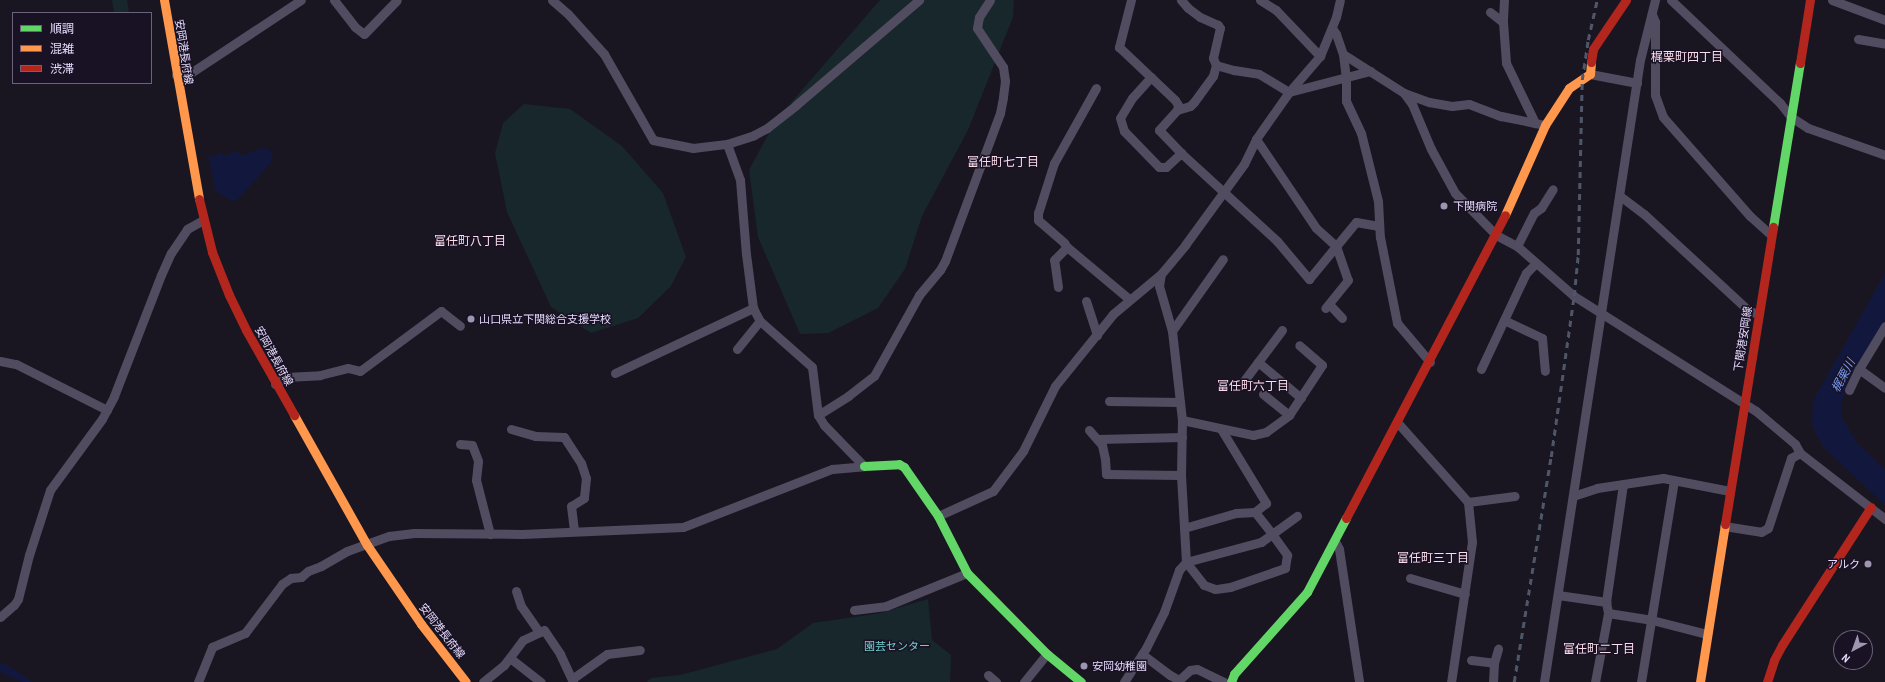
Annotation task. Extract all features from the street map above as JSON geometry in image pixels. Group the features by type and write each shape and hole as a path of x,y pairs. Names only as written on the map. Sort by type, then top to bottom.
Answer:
{"main road":[{"name":"安岡港長府線","path":"164,0 195,185 212,252 229,295 246,330 367,545 420,624 466,682"},
{"path":"1231,682 1234,674 1307,592 1496,235 1545,125 1569,88 1590,74 1593,49 1626,0"},
{"name":"下関港安岡線","path":"1700,682 1810,0"},
{"path":"864,466 899,464 904,467 938,516 967,573 988,596 1048,654 1081,682"},
{"path":"1767,682 1774,660 1782,645 1871,507"}],"street":[{"path":"176,75 189,74 301,0"},
{"path":"334,0 356,27 364,34 397,0"},
{"path":"552,0 568,14 604,54 653,140 693,148 728,144 754,135 767,128 796,105 918,0"},
{"path":"818,415 848,396 874,376 919,295 940,270 945,261 1000,113 1003,97 1005,74 1003,67 977,28 979,17 990,0"},
{"path":"1131,0 1119,47 1175,100 1177,110"},
{"path":"1181,0 1188,8 1200,17 1218,25 1220,28 1213,58 1216,65 1213,76 1194,102 1190,106 1177,110 1159,130 1181,153 1277,241 1309,279 1356,222 1379,226"},
{"path":"1260,0 1276,10 1320,56"},
{"path":"938,516 993,491 1023,451 1055,386 1113,314 1129,299 1161,274 1185,245 1244,164 1256,139 1289,92 1320,56 1336,17 1340,0"},
{"path":"1504,0 1503,22 1506,63 1535,123"},
{"path":"1544,682 1640,60 1655,0"},
{"path":"1671,0 1780,103 1791,117 1808,128 1885,155"},
{"path":"1832,0 1885,20"},
{"path":"1490,12 1503,22"},
{"path":"1652,13 1655,22 1655,95 1663,117 1750,216 1771,236"},
{"path":"1332,28 1336,34 1343,54 1346,77 1346,101 1361,132 1378,202 1379,226 1397,322 1430,362"},
{"path":"1858,39 1885,44"},
{"path":"1343,54 1404,93 1429,102 1452,106 1470,104 1501,116 1545,125"},
{"path":"1216,65 1234,70 1259,74 1289,92 1370,72"},
{"path":"1590,74 1637,83"},
{"path":"1151,77 1132,98 1120,118 1124,132 1159,167 1166,167 1181,153"},
{"path":"1096,88 1054,163 1038,213 1038,220 1067,247 1129,299"},
{"path":"1404,93 1412,104 1431,149 1455,193 1496,235 1517,246 1574,296 1756,411 1795,444 1800,453 1885,519"},
{"path":"1256,139 1316,228 1336,246 1348,280 1327,306 1342,318"},
{"path":"728,144 740,180 746,254 753,308 760,320 803,357 812,367 818,415 824,425 864,466"},
{"path":"1517,246 1534,213 1541,208 1553,189"},
{"path":"1620,196 1644,214 1749,311 1759,314"},
{"path":"0,617 14,605 18,599 28,555 50,490 107,410 171,253 187,229 203,220"},
{"path":"1058,287 1054,260 1067,247"},
{"path":"1172,330 1223,259"},
{"path":"1481,369 1526,273 1536,263"},
{"path":"1161,274 1159,286 1172,330 1182,420 1180,475 1186,562 1204,586 1214,589 1230,587 1285,568 1287,555 1255,512"},
{"path":"1086,301 1097,335"},
{"path":"615,373 753,308"},
{"path":"276,384 286,377 320,375 348,368 360,371 441,311 460,326"},
{"path":"737,349 760,320"},
{"path":"1504,320 1542,338 1545,371"},
{"path":"1849,390 1859,369 1885,326"},
{"path":"1243,382 1282,330"},
{"path":"1182,420 1254,435 1266,432 1289,415 1322,365 1299,346"},
{"path":"0,361 16,364 107,410"},
{"path":"1258,362 1301,398"},
{"path":"1859,369 1885,388"},
{"path":"1263,394 1289,415"},
{"path":"1109,401 1180,402"},
{"path":"1397,422 1468,502 1472,542 1465,594 1451,660 1451,682"},
{"path":"511,429 535,436 564,437 581,463 586,478 584,498 570,506 574,531"},
{"path":"1184,528 1236,512 1255,512 1266,503 1221,429"},
{"path":"1089,430 1102,445 1106,474 1180,475"},
{"path":"1098,440 1182,437"},
{"path":"460,444 472,444 478,461 476,480 487,517 490,534"},
{"path":"1724,526 1761,532 1768,528 1791,458 1800,453"},
{"path":"198,682 212,647 245,633 250,629 271,597 282,584 291,578 301,577 308,571 321,566 347,551 389,536 414,533 490,534 683,527 832,469 864,466"},
{"path":"1574,492 1662,478 1730,491"},
{"path":"1641,682 1674,481"},
{"path":"1595,682 1608,613 1606,602 1623,484"},
{"path":"1468,502 1515,496"},
{"path":"1124,682 1142,654 1164,612 1179,570 1186,562 1261,542 1297,516"},
{"path":"1335,541 1339,549 1359,682"},
{"path":"854,610 886,606 967,573"},
{"path":"1410,578 1465,594"},
{"path":"516,590 521,606 539,632"},
{"path":"1558,595 1606,602"},
{"path":"1608,613 1652,620 1707,634"},
{"path":"483,682 504,665 523,640 544,630 560,654 572,680 607,654 640,650"},
{"path":"1493,682 1494,663 1498,649"},
{"path":"1024,682 1048,654"},
{"path":"1142,654 1179,680 1190,670 1197,669 1224,682"},
{"path":"510,658 541,682"},
{"path":"1471,660 1494,663"},
{"path":"988,675 996,682"}],"green space":[{"path":"112,0 127,0 129,12 114,12"},
{"path":"880,0 1014,0 1013,17 968,130 922,216 905,269 878,308 828,333 800,334 758,237 749,170 776,120"},
{"path":"524,104 570,109 622,146 663,193 686,257 671,286 638,318 591,333 551,307 507,212 495,153 503,123"},
{"name":"園芸センター","path":"928,599 932,640 951,655 950,682 647,682 651,678 680,675 777,649 813,623 881,613"}],"water":[{"path":"266,148 273,153 271,163 235,202 216,192 208,155 215,157 220,152 225,156 235,151 244,156 251,151 254,152 258,149"},
{"name":"梶栗川","path":"1885,273 1885,320 1861,360 1842,400 1841,416 1858,444 1885,469 1885,505 1823,447 1812,425 1813,401"},
{"path":"0,663 7,665 33,682 22,682 0,672"}],"railway":[{"path":"1514,682 1551,457 1574,296 1578,255 1582,80 1588,40 1597,0"}],"traffic: fast":[{"path":"1773,227 1800,63"},
{"path":"864,466 899,464 904,467 938,516 967,573 1047,654 1081,682"},
{"path":"1231,682 1234,674 1307,592 1346,518"}],"traffic: slow":[{"path":"164,0 199,199"},
{"path":"1505,215 1545,125 1569,88 1590,74 1591,62"},
{"path":"294,415 367,545 421,624 466,682"},
{"path":"1700,682 1725,524"}],"traffic: jam":[{"path":"1591,62 1593,49 1626,0"},
{"path":"1800,63 1810,0"},
{"path":"199,199 212,252 229,295 246,330 294,415"},
{"path":"1346,518 1505,215"},
{"path":"1725,524 1773,227"},
{"path":"1767,682 1774,660 1782,645 1871,507"}],"place":[{"name":"下関病院","path":"1444,206"},
{"name":"山口県立下関総合支援学校","path":"471,319"},
{"name":"アルク","path":"1868,564"},
{"name":"安岡幼稚園","path":"1084,666"}],"district":[{"name":"梶栗町四丁目","path":"1687,58"},
{"name":"富任町七丁目","path":"1003,163"},
{"name":"富任町八丁目","path":"470,242"},
{"name":"富任町六丁目","path":"1253,387"},
{"name":"富任町三丁目","path":"1433,559"},
{"name":"富任町二丁目","path":"1599,650"}]}
